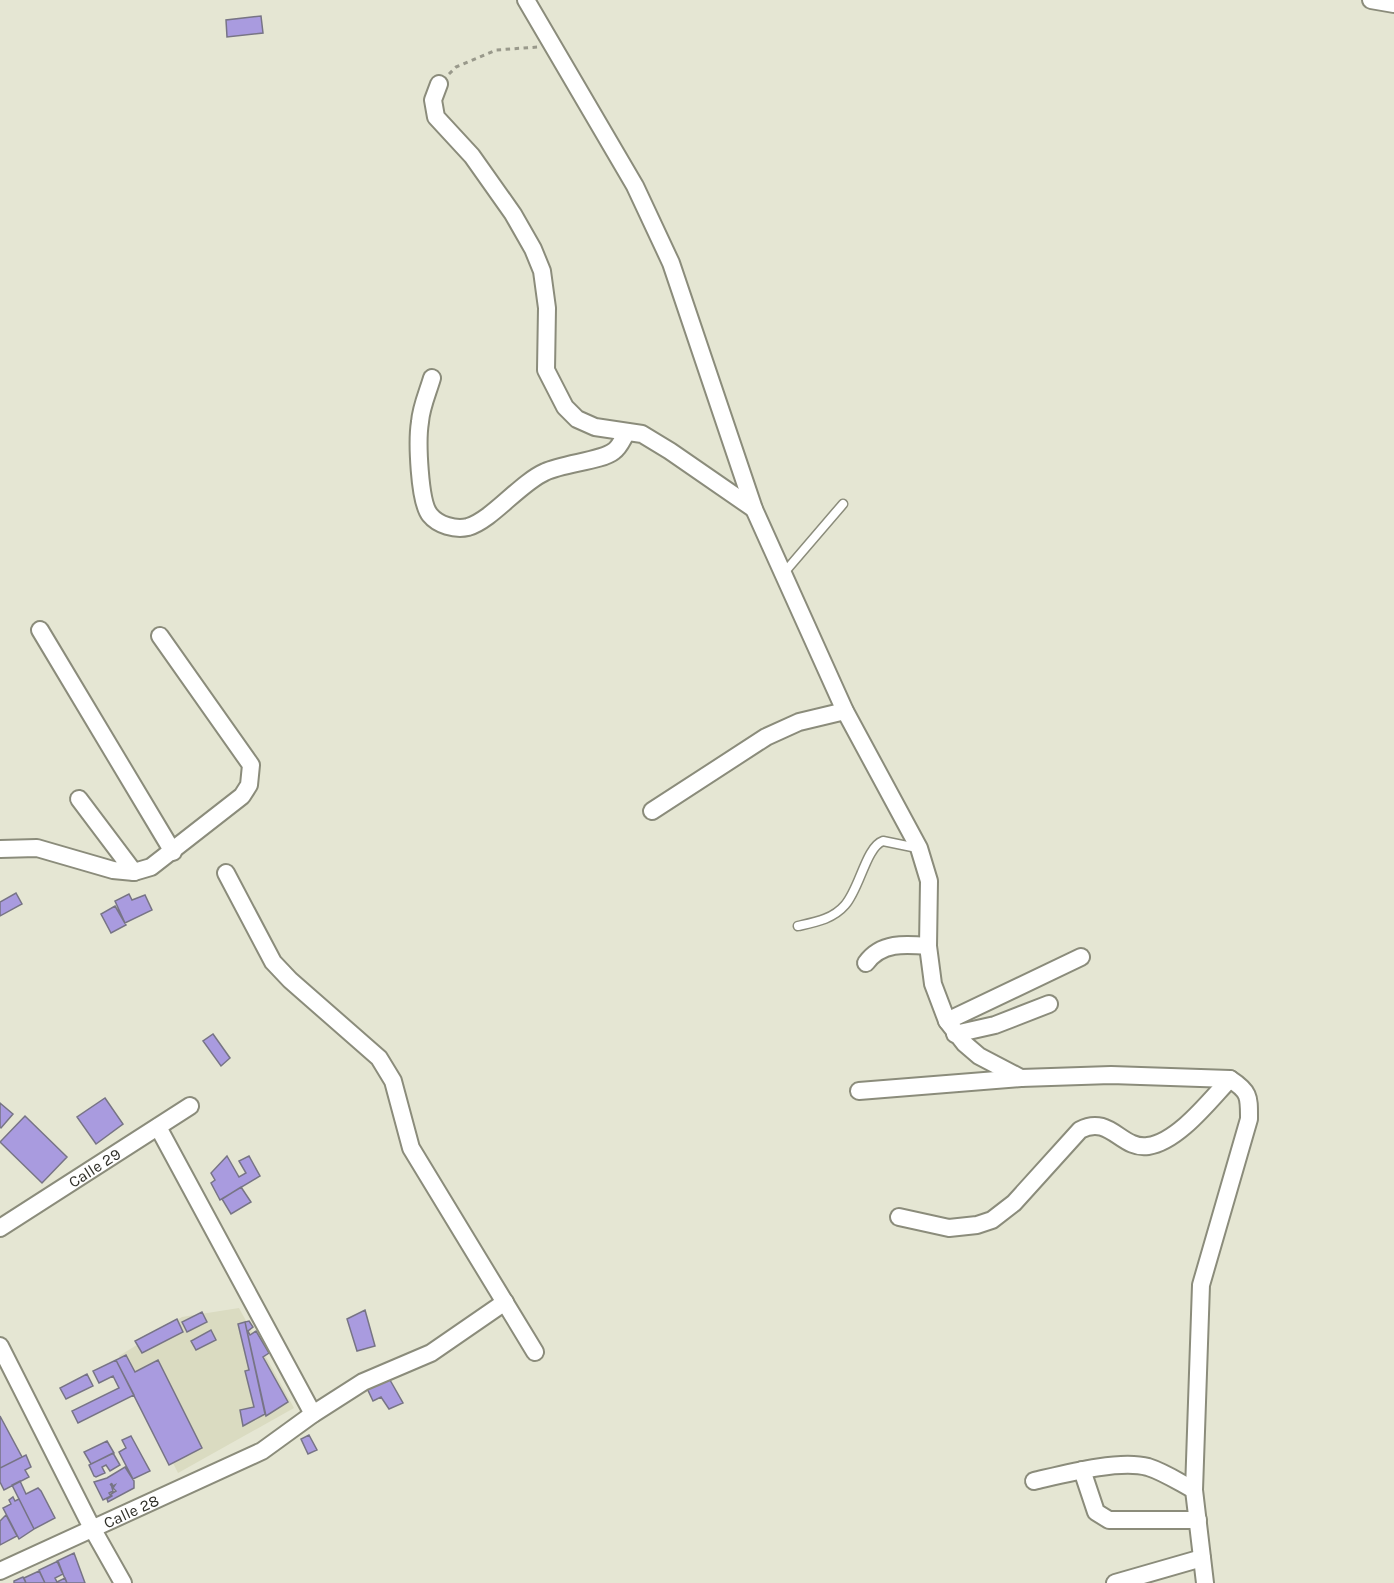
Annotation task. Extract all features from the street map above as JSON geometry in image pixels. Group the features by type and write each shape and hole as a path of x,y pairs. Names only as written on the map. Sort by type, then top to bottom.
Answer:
{"street":[{"path":"526,0 635,186 671,263 754,509 845,711 919,848 929,881 928,946 933,984 951,1027 979,1056 1022,1078"},
{"path":"1371,0 1394,4"},
{"path":"439,84 433,100 436,117 472,156 513,214 533,249 542,271 547,308 546,369 565,407 577,419 595,427 642,434 655,441 754,509"},
{"path":"432,378 420,420 418,464 429,514 437,521 452,528 468,527 481,520 544,472 565,464 608,456 616,450 627,432"},
{"path":"40,630 173,852"},
{"path":"0,849 37,848 113,870 134,872 151,867 173,852 242,796 249,785 251,765 160,636"},
{"path":"651,811 766,737 799,722 845,711"},
{"path":"79,799 134,872"},
{"path":"226,873 273,962 290,980 379,1058 393,1081 411,1148 535,1352"},
{"path":"866,963 873,953 890,946 904,944 928,946"},
{"path":"951,1027 1081,957"},
{"path":"951,1027 995,1024 1049,1004"},
{"path":"859,1091 1022,1078 1111,1075 1230,1079 1242,1087 1248,1096 1249,1119 1201,1285 1194,1490 1205,1583"},
{"path":"898,1217 949,1228 992,1220 1014,1203 1080,1130 1100,1125 1139,1146 1150,1146 1184,1127 1230,1079"},
{"name":"Calle 29","path":"0,1228 190,1106"},
{"path":"158,1127 313,1414"},
{"name":"Calle 28","path":"0,1571 262,1451 363,1382 430,1353 505,1302"},
{"path":"0,1346 92,1528 123,1583"},
{"path":"1034,1480 1082,1470 1120,1466 1146,1467 1194,1490"},
{"path":"1082,1470 1096,1512 1109,1520 1198,1520"},
{"path":"1115,1583 1202,1557"}],"lane":[{"path":"783,574 843,504"},
{"path":"798,926 829,918 844,906 857,888 872,849 878,842 919,848"}],"path":[{"path":"439,84 456,67 496,50 543,47 552,44"}],"shaded area":[{"path":"239,1308 294,1408 178,1473 119,1356 182,1317"}],"building":[{"path":"261,16 263,33 227,37 226,20"},
{"path":"16,893 22,904 0,916 0,902"},
{"path":"129,894 132,900 145,895 152,910 125,923 115,901"},
{"path":"115,906 126,925 111,933 101,914"},
{"path":"213,1034 230,1058 221,1066 203,1041"},
{"path":"105,1098 123,1124 96,1144 77,1117"},
{"path":"0,1103 13,1114 1,1128 0,1127"},
{"path":"25,1116 67,1157 42,1183 0,1142"},
{"path":"227,1156 239,1177 246,1173 239,1161 249,1156 260,1176 220,1200 211,1183 215,1180 211,1173"},
{"path":"241,1187 251,1202 231,1214 222,1199"},
{"path":"365,1310 375,1346 357,1351 347,1319"},
{"path":"202,1312 207,1322 187,1332 182,1322"},
{"path":"177,1319 183,1332 142,1353 135,1341"},
{"path":"249,1321 253,1327 248,1331 250,1335 256,1331 269,1353 263,1357 288,1402 266,1416 245,1322"},
{"path":"245,1322 265,1414 243,1426 240,1410 254,1407 245,1371 249,1370 238,1324"},
{"path":"211,1330 216,1340 196,1350 191,1341"},
{"path":"126,1355 135,1372 158,1360 202,1448 169,1465 116,1360"},
{"path":"116,1360 134,1395 78,1423 72,1411 119,1388 113,1376 99,1383 93,1371"},
{"path":"386,1373 403,1403 389,1409 381,1397 373,1401 365,1384"},
{"path":"87,1374 93,1386 66,1399 60,1388"},
{"path":"0,1416 22,1457 0,1468"},
{"path":"309,1435 317,1450 308,1454 301,1439"},
{"path":"131,1436 150,1471 133,1479 119,1452 126,1448 122,1440"},
{"path":"107,1441 114,1453 91,1464 84,1452"},
{"path":"113,1453 120,1465 110,1471 106,1465 102,1467 105,1473 94,1476 89,1465"},
{"path":"26,1455 31,1467 25,1470 29,1477 4,1490 0,1482 0,1468"},
{"path":"125,1467 134,1481 134,1488 108,1502 107,1499 112,1496 111,1494 116,1491 113,1488 115,1485 111,1484 113,1491 109,1493 111,1496 103,1500 94,1482 107,1478"},
{"path":"20,1481 26,1494 38,1488 41,1491 55,1518 34,1529 12,1485"},
{"path":"13,1497 15,1501 19,1499 34,1529 19,1539 3,1508 11,1504 9,1500"},
{"path":"6,1515 17,1536 0,1545 0,1521"},
{"path":"74,1553 85,1583 67,1583 57,1561"},
{"path":"58,1561 63,1574 55,1578 57,1582 65,1578 67,1583 45,1583 39,1570"},
{"path":"39,1571 45,1583 26,1583 24,1578"},
{"path":"23,1577 26,1583 14,1583 14,1581"}]}
